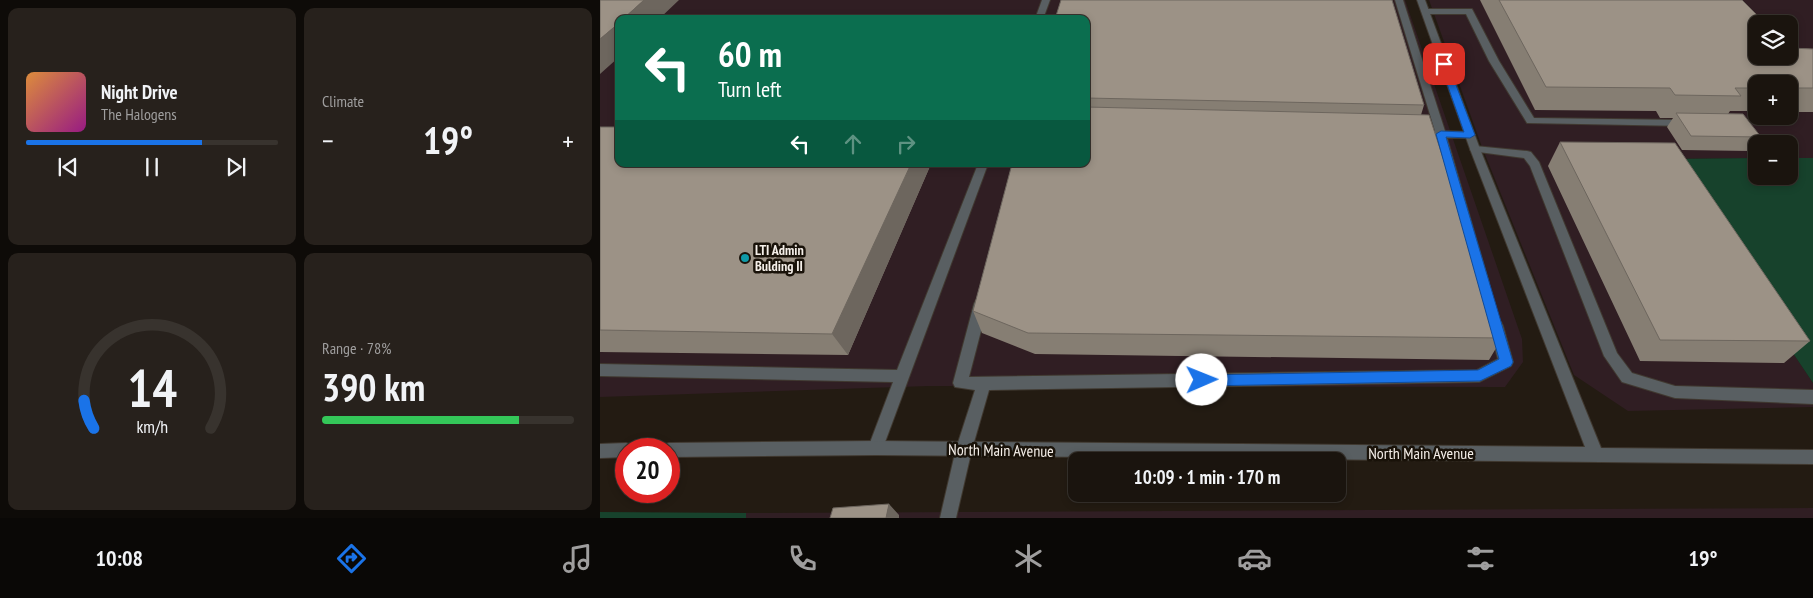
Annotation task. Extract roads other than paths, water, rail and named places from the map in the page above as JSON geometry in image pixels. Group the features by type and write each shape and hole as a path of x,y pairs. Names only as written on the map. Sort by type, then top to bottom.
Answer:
{"street":[{"path":"1040,15 1046,0"},
{"path":"1400,0 1441,134 1487,296"},
{"path":"1596,455 1470,135 1423,5 1469,11 1494,61 1531,121 1691,123"},
{"path":"1421,134 1470,135"},
{"path":"1476,149 1527,156 1535,165 1610,356 1627,378 1675,392 1813,397"},
{"path":"876,448 982,167"},
{"path":"986,288 960,384 1480,376 1506,362 1492,314"},
{"path":"600,370 902,376"},
{"path":"948,518 964,449 984,384"},
{"name":"North Main Avenue","path":"680,450 876,448 1813,457"},
{"path":"600,451 615,450"}],"place":[{"name":"LTI Admin Bulding II","path":"745,258"}]}
